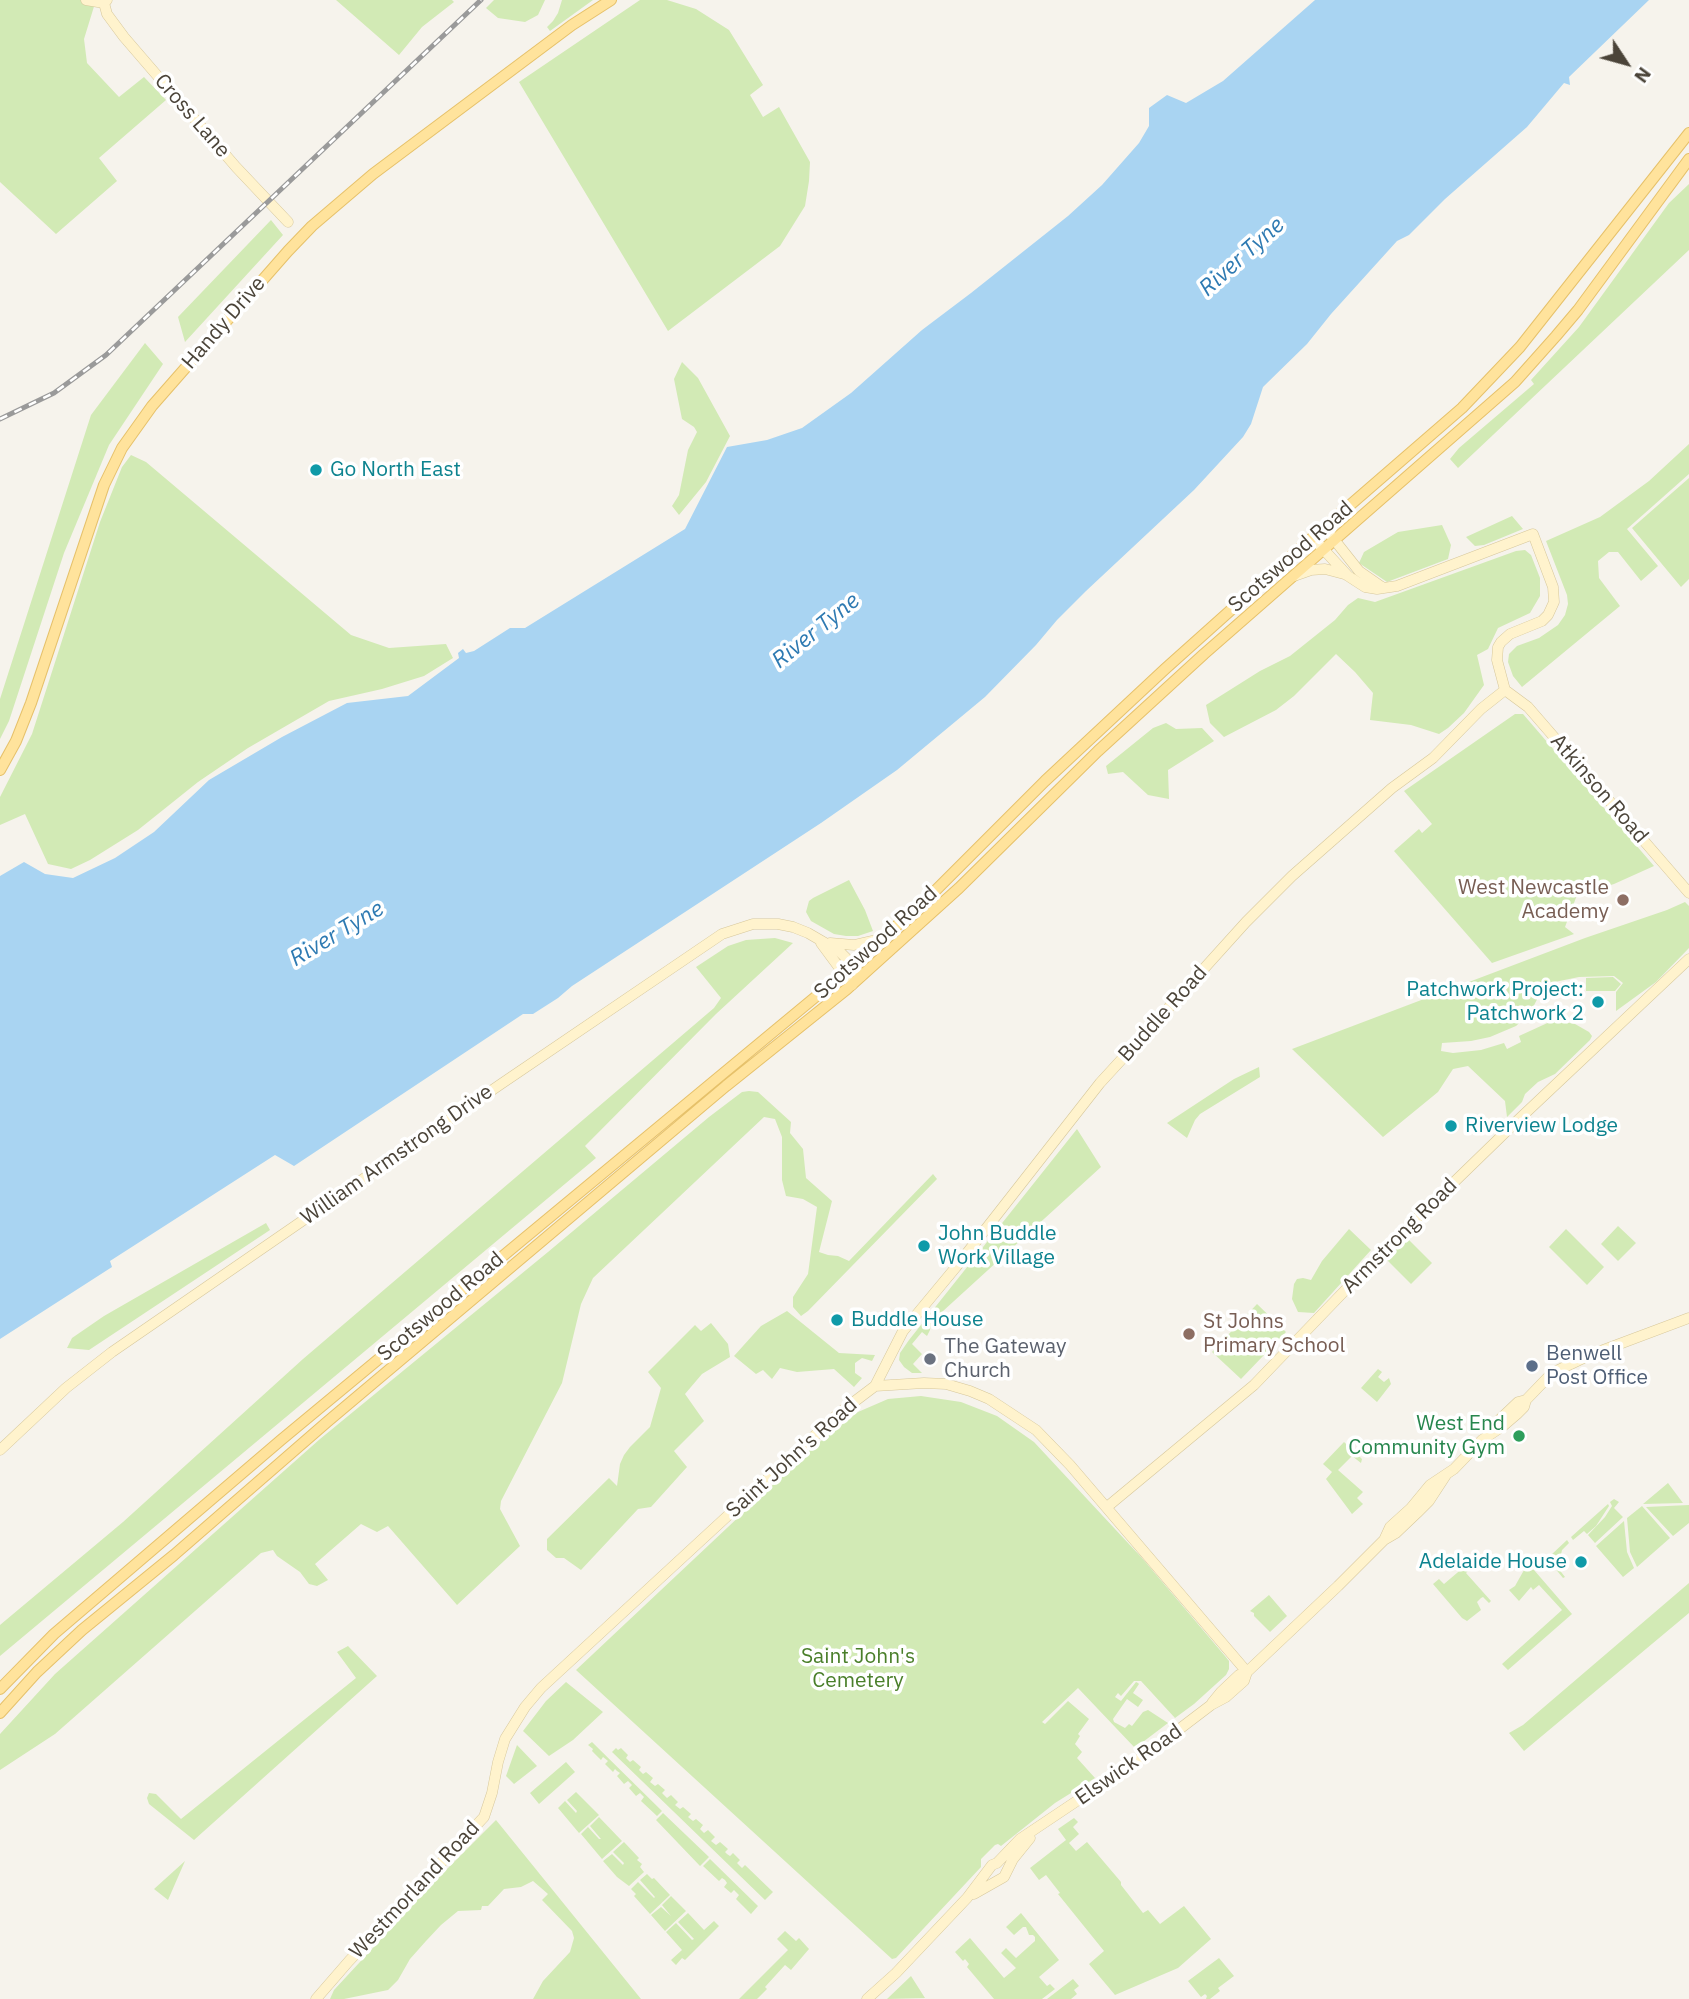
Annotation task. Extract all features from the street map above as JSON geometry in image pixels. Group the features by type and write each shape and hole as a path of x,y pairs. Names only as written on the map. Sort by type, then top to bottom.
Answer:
{"main road":[{"name":"Handy Drive","path":"0,770 16,741 31,703 104,485 122,448 152,406 312,226 383,167 572,25 611,0"},
{"name":"Scotswood Road","path":"0,1689 54,1634 281,1440 926,900 1045,781 1156,677 1462,408 1507,361 1689,132"},
{"name":"Scotswood Road","path":"0,1713 37,1672 82,1630 726,1086 852,985 960,888 1152,701 1515,382 1578,310 1689,159"}],"street":[{"name":"Cross Lane","path":"86,0 105,2 107,14 124,37 288,222"},
{"path":"1325,528 1359,571 1384,588"},
{"path":"1287,580 1311,570 1338,571 1365,587 1397,586 1533,534 1553,587 1554,602 1542,621 1510,634 1498,647 1497,660 1505,690"},
{"path":"1313,538 1348,576"},
{"name":"Atkinson Road","path":"1505,690 1536,717 1689,892"},
{"name":"Buddle Road","path":"875,1386 902,1331 1100,1083 1153,1024 1292,876 1383,796 1433,758 1487,704 1505,690"},
{"name":"William Armstrong Drive","path":"0,1450 59,1394 113,1352 722,934 742,926 766,924 793,928 822,941 842,954 861,976"},
{"path":"822,941 854,945 880,939"},
{"path":"822,941 852,985"},
{"name":"Armstrong Road","path":"1107,1507 1254,1385 1379,1255 1689,959"},
{"name":"Elswick Road","path":"867,1999 967,1898 992,1865 1020,1839 1157,1747 1211,1704 1239,1675 1247,1672 1384,1540 1390,1527 1411,1508 1430,1485 1458,1466 1469,1452 1491,1433 1511,1408 1526,1400 1552,1373 1689,1318"},
{"name":"Saint John's Road","path":"562,1668 838,1414 875,1386 924,1382 946,1384 989,1399 1036,1430 1107,1507 1247,1672"},
{"name":"Westmorland Road","path":"316,1999 484,1817 490,1802 498,1762 511,1729 525,1707 562,1668"},
{"name":"Elswick Road","path":"967,1898 1004,1878 1024,1844 1045,1824"},
{"path":"997,1863 1005,1865 1007,1870"},
{"path":"989,1871 992,1878 997,1880"}],"green space":[{"path":"0,0 96,0 84,39 87,63 119,97 144,77 166,100 99,158 117,181 56,234 0,182"},
{"path":"336,0 454,2 422,27 399,55"},
{"path":"494,0 545,0 538,15 525,22 498,18 486,8"},
{"path":"562,0 593,0 550,31 547,27 558,13"},
{"path":"640,0 667,0 696,9 729,30 763,85 750,95 763,117 779,107 810,162 805,206 780,246 668,331 519,82"},
{"path":"1689,184 1689,250 1458,468 1450,459 1459,448 1534,384 1531,380 1579,327 1669,203"},
{"path":"271,220 283,235 185,342 178,317"},
{"path":"145,343 163,364 109,445 64,553 9,721 0,739 0,699 91,415"},
{"path":"682,362 698,378 730,436 706,482 679,515 672,506 679,495 688,450 697,432 682,419 674,379"},
{"path":"1689,444 1689,474 1627,529 1658,566 1641,581 1618,552 1609,552 1598,561 1599,578 1620,606 1522,687 1513,676 1508,662 1509,654 1517,646 1539,638 1558,625 1568,604 1546,541 1600,517 1649,481"},
{"path":"131,455 146,462 351,635 389,648 446,644 453,658 424,676 329,701 248,748 198,782 138,830 71,869 48,864 25,814 0,825 0,797 32,734 100,522 122,467"},
{"path":"1689,478 1689,579 1681,587 1632,528"},
{"path":"1512,516 1523,529 1484,545 1475,546 1466,537"},
{"path":"1442,525 1451,545 1448,559 1387,582 1359,563 1364,552 1398,532"},
{"path":"1525,550 1531,555 1540,578 1540,596 1530,613 1498,628 1488,649 1477,655 1484,685 1464,713 1439,734 1411,725 1370,720 1373,693 1336,654 1276,710 1224,737 1210,723 1206,705 1260,671 1290,656 1358,598 1375,602"},
{"path":"1515,714 1523,714 1654,866 1614,884 1577,895 1565,927 1574,934 1492,963 1394,851 1419,829 1422,833 1432,824 1404,791"},
{"path":"1166,723 1176,729 1202,728 1214,741 1168,770 1169,799 1148,795 1123,772 1108,774 1106,766 1153,728"},
{"path":"849,880 873,931 858,936 834,934 811,921 806,912 809,901 813,898"},
{"path":"1685,902 1689,906 1689,948 1656,982 1616,1011 1616,992 1623,983 1614,976 1579,977 1545,984 1530,1013 1516,1026 1490,1037 1442,1043 1441,1051 1453,1053 1481,1050 1504,1043 1507,1049 1521,1042 1519,1036 1554,1020 1575,1024 1589,1032 1592,1036 1590,1040 1555,1074 1538,1082 1525,1094 1522,1102 1507,1117 1505,1101 1468,1066 1453,1069 1438,1092 1383,1137 1292,1049 1585,938"},
{"path":"775,938 793,943 716,1014 585,1146 596,1158 0,1656 0,1625 123,1522 303,1359 714,1008 721,998 696,967 728,946 746,940"},
{"path":"1613,977 1621,984 1615,991 1586,991 1586,978"},
{"path":"1259,1067 1260,1077 1200,1114 1187,1138 1167,1123 1234,1079"},
{"path":"742,1092 758,1092 791,1122 790,1133 803,1149 806,1178 832,1201 819,1252 849,1261 933,1174 937,1179 801,1316 793,1307 793,1297 808,1274 817,1207 803,1199 786,1196 782,1180 782,1137 775,1119 764,1117 593,1278 581,1304 562,1383 501,1501 500,1509 520,1546 457,1605 388,1526 377,1532 361,1524 315,1564 328,1580 317,1586 309,1584 300,1572 277,1556 273,1550 261,1553 55,1734 0,1770 0,1734 55,1674 320,1439 709,1117"},
{"path":"1077,1129 1101,1167 931,1322 927,1336 922,1332 912,1344 922,1354 913,1364 922,1373 912,1373 899,1360 900,1353"},
{"path":"266,1223 270,1230 89,1350 67,1348 72,1338 104,1316"},
{"path":"1618,1226 1636,1243 1618,1261 1601,1244"},
{"path":"1349,1229 1371,1250 1314,1313 1298,1312 1292,1299 1297,1279 1311,1280 1322,1261"},
{"path":"1566,1229 1604,1267 1587,1285 1549,1247"},
{"path":"1406,1237 1432,1263 1411,1284 1384,1257"},
{"path":"1257,1304 1286,1332 1241,1379 1212,1352"},
{"path":"787,1311 839,1353 875,1355 872,1361 862,1358 855,1363 855,1373 862,1378 854,1387 834,1369 797,1372 780,1368 772,1379 763,1370 756,1374 734,1356 761,1326"},
{"path":"711,1323 728,1344 730,1357 702,1374 685,1394 704,1421 674,1451 687,1467 651,1507 638,1509 581,1570 564,1558 556,1558 547,1550 547,1539 609,1478 617,1486 624,1455 650,1427 661,1388 648,1372 695,1325 701,1331"},
{"path":"1378,1369 1382,1372 1378,1377 1384,1382 1389,1378 1391,1384 1377,1402 1361,1388"},
{"name":"Saint John's Cemetery","path":"921,1396 961,1402 997,1416 1034,1442 1142,1558 1229,1661 1229,1669 1226,1675 1175,1718 1141,1681 1134,1681 1121,1696 1118,1693 1115,1697 1121,1701 1136,1682 1139,1684 1133,1693 1143,1700 1138,1707 1127,1699 1113,1719 1114,1722 1125,1728 1129,1724 1132,1726 1143,1712 1148,1710 1168,1723 1135,1748 1078,1688 1042,1722 1045,1724 1068,1701 1089,1719 1078,1734 1080,1736 1075,1744 1082,1752 1077,1758 1095,1778 1055,1803 1001,1846 995,1845 981,1859 981,1867 896,1958 892,1959 576,1670 812,1448 858,1412 888,1399"},
{"path":"1344,1442 1362,1459 1361,1463 1352,1456 1338,1470 1363,1492 1357,1498 1363,1504 1352,1514 1326,1479 1332,1472 1323,1464"},
{"path":"1668,1483 1683,1503 1643,1504"},
{"path":"1614,1499 1619,1502 1614,1508 1623,1517 1595,1543 1588,1535 1605,1517 1612,1506 1610,1502"},
{"path":"1608,1504 1596,1526 1587,1534 1584,1531 1573,1540 1571,1537"},
{"path":"1689,1505 1689,1523 1673,1536 1646,1507"},
{"path":"1642,1506 1670,1538 1637,1567 1630,1552 1627,1518"},
{"path":"1624,1521 1627,1552 1634,1568 1623,1577 1596,1546"},
{"path":"1567,1540 1569,1543 1562,1550 1558,1568 1565,1577 1563,1578 1549,1561 1551,1555"},
{"path":"1528,1563 1572,1614 1508,1670 1502,1664 1562,1610 1539,1585 1533,1590 1531,1587 1519,1601 1509,1590 1515,1586"},
{"path":"1464,1567 1468,1571 1466,1573 1491,1601 1489,1603 1481,1598 1477,1602 1481,1610 1467,1621 1433,1584 1439,1579 1444,1584"},
{"path":"1689,1583 1689,1613 1524,1751 1509,1733 1523,1725"},
{"path":"1269,1595 1287,1616 1270,1632 1250,1611"},
{"path":"348,1646 377,1676 194,1840 149,1804 149,1793 156,1794 181,1819 356,1678 337,1652"},
{"path":"566,1682 603,1712 573,1740 549,1756 523,1731 546,1701"},
{"path":"592,1742 662,1811 657,1816 641,1801 644,1797 640,1793 636,1796 629,1788 632,1785 628,1781 624,1784 617,1776 620,1773 615,1769 613,1772 605,1764 608,1761 603,1757 601,1760 592,1751 588,1745"},
{"path":"517,1745 537,1766 514,1784 506,1776"},
{"path":"621,1748 628,1755 626,1758 630,1762 633,1760 641,1767 639,1770 643,1774 646,1772 653,1778 650,1782 665,1790 662,1793 667,1798 671,1795 678,1802 675,1805 680,1809 683,1807 691,1814 688,1817 703,1825 700,1829 704,1833 708,1830 715,1837 711,1841 716,1845 720,1842 728,1849 725,1852 727,1854 730,1856 733,1853 740,1860 737,1863 742,1868 745,1865 773,1892 765,1900 612,1752"},
{"path":"566,1762 575,1772 539,1804 530,1793"},
{"path":"576,1792 599,1815 579,1833 558,1808 565,1801 576,1813 567,1800"},
{"path":"663,1813 709,1857 700,1866 656,1820"},
{"path":"599,1817 622,1841 602,1859 581,1834 588,1827 601,1839 590,1826"},
{"path":"1074,1818 1078,1822 1073,1827 1079,1834 1069,1843 1076,1851 1087,1842 1143,1913 1148,1910 1160,1924 1184,1906 1211,1939 1178,1968 1115,1995 1089,1964 1104,1951 1046,1875 1039,1880 1030,1868 1066,1840 1058,1829"},
{"path":"496,1820 641,1999 533,1999 543,1981 570,1952 574,1938 572,1931 542,1900 548,1894 533,1881 521,1887 504,1889 488,1906 482,1906 481,1910 458,1911 441,1925 410,1959 398,1980 388,1990 344,1999 330,1999 334,1990 434,1882"},
{"path":"624,1842 639,1858 637,1860 642,1864 640,1867 644,1872 629,1886 603,1861 612,1854 623,1865 613,1852"},
{"path":"710,1859 758,1906 751,1914 736,1899 739,1895 734,1890 731,1893 724,1887 727,1883 725,1880 722,1878 719,1881 703,1866"},
{"path":"185,1861 168,1900 154,1889"},
{"path":"647,1874 670,1895 650,1914 631,1889 638,1882 654,1898 640,1880"},
{"path":"671,1896 686,1911 665,1931 651,1915 661,1907 671,1916 662,1905"},
{"path":"688,1913 704,1930 714,1921 719,1926 685,1960 682,1958 676,1965 671,1960 682,1950 666,1932 676,1923 694,1939 678,1922"},
{"path":"1021,1913 1059,1960 1039,1977 1047,1986 1050,1984 1055,1989 1042,1999 994,1999 967,1967 969,1964 965,1959 963,1961 955,1952 970,1938 1004,1978 1016,1968 1001,1953 1006,1948 1016,1958 1035,1941 1035,1937 1029,1935 1026,1927 1014,1935 1006,1927"},
{"path":"785,1931 796,1941 799,1938 809,1949 791,1970 785,1965 757,1999 739,1999 788,1950 777,1939"},
{"path":"1219,1958 1234,1976 1218,1988 1220,1991 1206,1999 1205,1994 1201,1997 1188,1981"},
{"path":"911,1976 925,1998 887,1999"},
{"path":"1073,1979 1079,1986 1074,1990 1077,1994 1071,1999 1047,1999"}],"water":[{"name":"River Tyne","path":"1315,0 1649,0 1569,77 1570,85 1564,83 1527,127 1445,199 1409,235 1397,241 1307,344 1263,387 1251,424 1243,437 1194,490 1086,591 985,697 897,770 572,986 558,998 533,1014 523,1014 294,1166 275,1155 110,1261 112,1267 0,1339 0,876 24,862 45,874 73,878 115,858 154,832 209,780 282,737 347,703 408,696 459,658 458,653 463,649 466,653 474,651 510,628 525,628 685,529 727,447 767,440 802,428 851,393 922,330 1068,216 1102,185 1139,143 1149,126 1149,108 1167,95 1186,103 1223,81"}],"railway":[{"path":"0,419 54,393 106,355 481,0"}],"place":[{"name":"Go North East","path":"316,470"},
{"name":"West Newcastle Academy","path":"1623,900"},
{"name":"Patchwork Project: Patchwork 2","path":"1598,1002"},
{"name":"Riverview Lodge","path":"1451,1126"},
{"name":"John Buddle Work Village","path":"924,1246"},
{"name":"Buddle House","path":"837,1320"},
{"name":"St Johns Primary School","path":"1189,1334"},
{"name":"The Gateway Church","path":"930,1359"},
{"name":"Benwell Post Office","path":"1532,1366"},
{"name":"West End Community Gym","path":"1519,1436"},
{"name":"Adelaide House","path":"1581,1562"}]}
